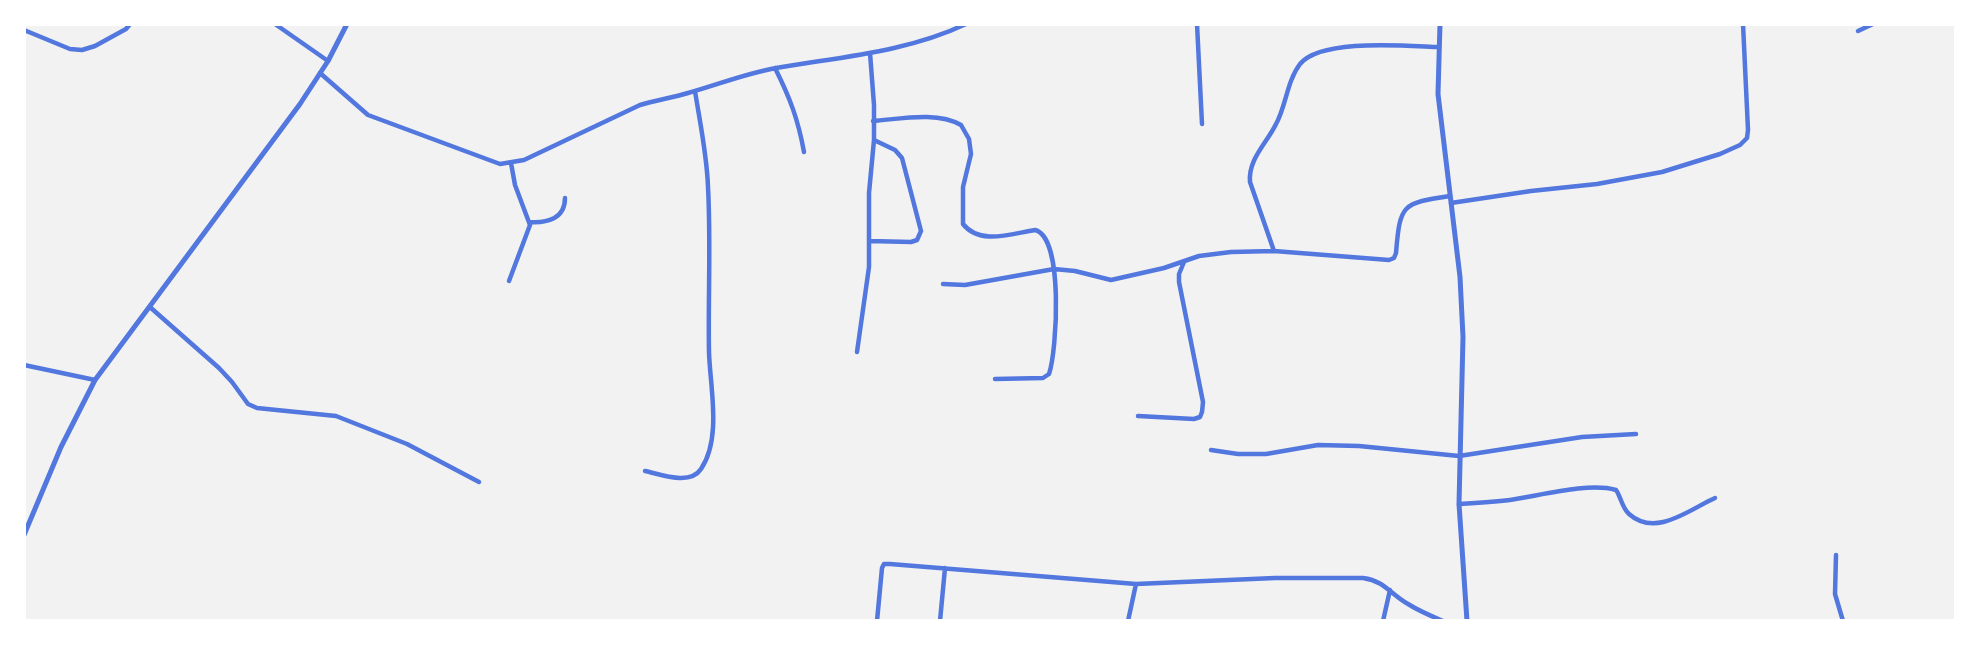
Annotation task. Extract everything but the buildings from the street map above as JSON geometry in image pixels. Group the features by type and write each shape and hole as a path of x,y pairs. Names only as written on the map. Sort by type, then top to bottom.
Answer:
{"street":[{"path":"24,30 70,49 82,50 116,35 130,24"},
{"path":"275,24 328,61"},
{"path":"24,535 72,424 95,380 151,308 300,104 328,61 347,24"},
{"path":"320,73 368,115 500,164 524,160 640,105 775,68 870,53 940,36 966,24"},
{"path":"1197,24 1202,124"},
{"path":"1440,24 1438,94 1460,278 1463,337 1459,504 1467,621"},
{"path":"1451,203 1634,177 1697,161 1740,145 1747,138 1748,130 1743,24"},
{"path":"1858,31 1873,24"},
{"path":"1275,251 1249,174 1254,159 1280,118 1289,88 1300,64 1313,53 1326,49 1353,46 1439,47"},
{"path":"857,352 868,275 868,193 874,140 870,53"},
{"path":"775,68 798,121 804,152"},
{"path":"645,471 685,478 701,470 710,448 712,428 709,367 708,186 695,91"},
{"path":"873,121 929,117 942,118 962,125 969,139 971,154 963,187 963,224 970,231 988,236 1003,236 1035,230 1040,231 1045,238 1054,269 1057,315 1049,374 1043,378 995,379"},
{"path":"869,241 911,242 917,240 921,231 902,158 895,150 874,140"},
{"path":"509,280 530,222 516,185 511,163"},
{"path":"943,284 965,285 1054,269 1075,271 1111,280 1146,273 1214,253 1275,251 1389,260 1394,258 1396,253 1404,210 1418,202 1450,196"},
{"path":"530,222 547,222 555,218 562,212 566,198"},
{"path":"1138,416 1194,419 1200,417 1202,412 1203,402 1179,282 1184,262"},
{"path":"151,308 219,369 248,404 257,408 336,416 407,444 479,482"},
{"path":"24,364 95,380"},
{"path":"1211,450 1238,454 1266,454 1318,446 1359,446 1459,456 1582,437 1636,435"},
{"path":"1459,504 1508,500 1590,487 1607,487 1616,490 1629,514 1654,524 1674,518 1715,498"},
{"path":"1836,555 1835,594 1843,621"},
{"path":"877,621 884,564 1136,584 1363,578 1374,580 1407,604 1443,621"},
{"path":"940,621 945,568"},
{"path":"1128,621 1136,584"},
{"path":"1383,621 1390,590"}]}
